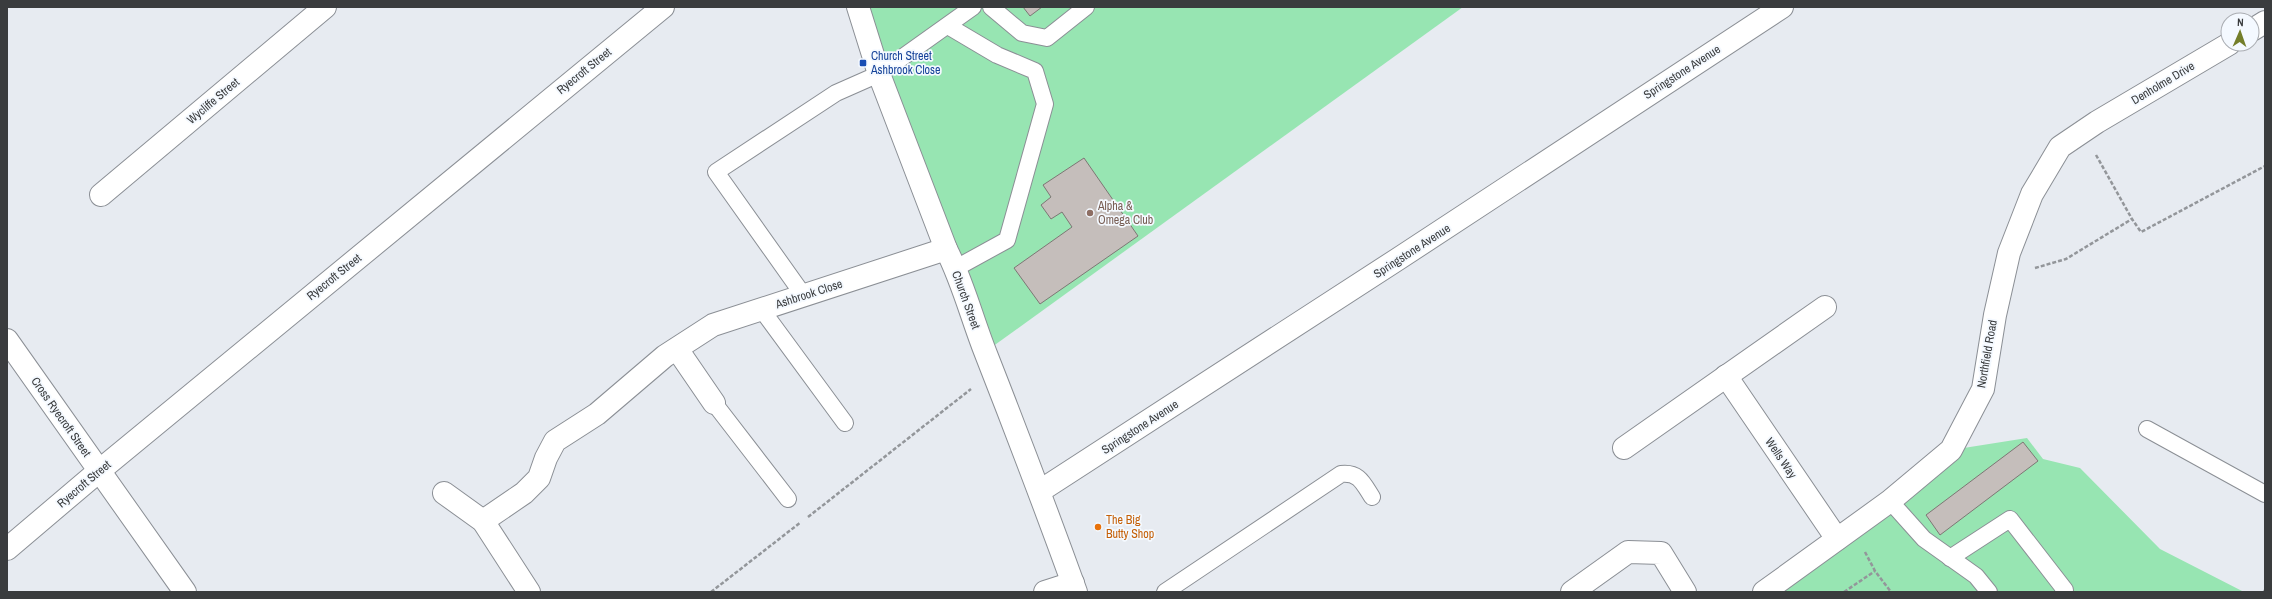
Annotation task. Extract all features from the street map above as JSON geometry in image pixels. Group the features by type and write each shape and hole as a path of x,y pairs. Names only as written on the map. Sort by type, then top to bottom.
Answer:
{"street":[{"name":"Wycliffe Street","path":"101,195 325,7"},
{"name":"Ryecroft Street","path":"7,549 99,471 663,7"},
{"name":"Church Street","path":"858,7 879,74 946,249 956,268 993,372 1040,491 1074,588"},
{"name":"Springstone Avenue","path":"1040,491 1405,255 1782,7"},
{"name":"Denholme Drive","path":"2090,127 2220,49"},
{"name":"Northfield Road","path":"1764,592 1890,501 1951,450 1983,389 1995,315 2009,253 2032,194 2060,147 2090,127"},
{"name":"Ashbrook Close","path":"483,520 524,493 539,478 554,441 597,414 638,377 713,325 946,249"},
{"path":"1624,448 1825,307"},
{"name":"Cross Ryecroft Street","path":"7,340 185,592"},
{"path":"677,349 714,403"},
{"name":"Wells Way","path":"1726,376 1837,540"},
{"path":"444,493 483,520 529,592"},
{"path":"1572,592 1628,552 1661,553 1686,592"},
{"path":"1045,592 1074,588"}],"lane":[{"path":"804,296 716,172 836,93 879,74 973,7"},
{"path":"990,7 1022,33 1047,38 1086,7"},
{"path":"948,26 997,55 1035,71 1045,104 1007,240 956,268"},
{"path":"762,310 845,423"},
{"path":"714,403 788,499"},
{"path":"2147,429 2265,494"},
{"path":"1166,592 1340,474 1351,473 1359,478 1372,497"},
{"path":"1890,501 1924,539 1976,576 1989,592"},
{"path":"1950,558 2010,519 2065,590 2063,592"}],"path":[{"path":"2090,127 2132,219 2140,232 2265,166"},
{"path":"2003,277 2066,259 2132,219"},
{"path":"711,592 993,372"},
{"path":"1844,592 1875,571 1891,592"}],"green space":[{"path":"858,7 1463,7 985,352"},
{"path":"2027,438 2043,459 2080,468 2160,549 2244,592 1764,592 1951,450"}],"building":[{"path":"1023,7 1042,7 1030,16"},
{"path":"1084,158 1138,236 1040,304 1014,268 1072,227 1062,212 1051,219 1041,205 1051,197 1043,185"},
{"path":"2023,442 2038,461 1940,535 1926,515"}],"place":[{"name":"Church Street Ashbrook Close","path":"863,63"},
{"name":"Alpha & Omega Club","path":"1090,213"},
{"name":"The Big Butty Shop","path":"1098,527"}]}
